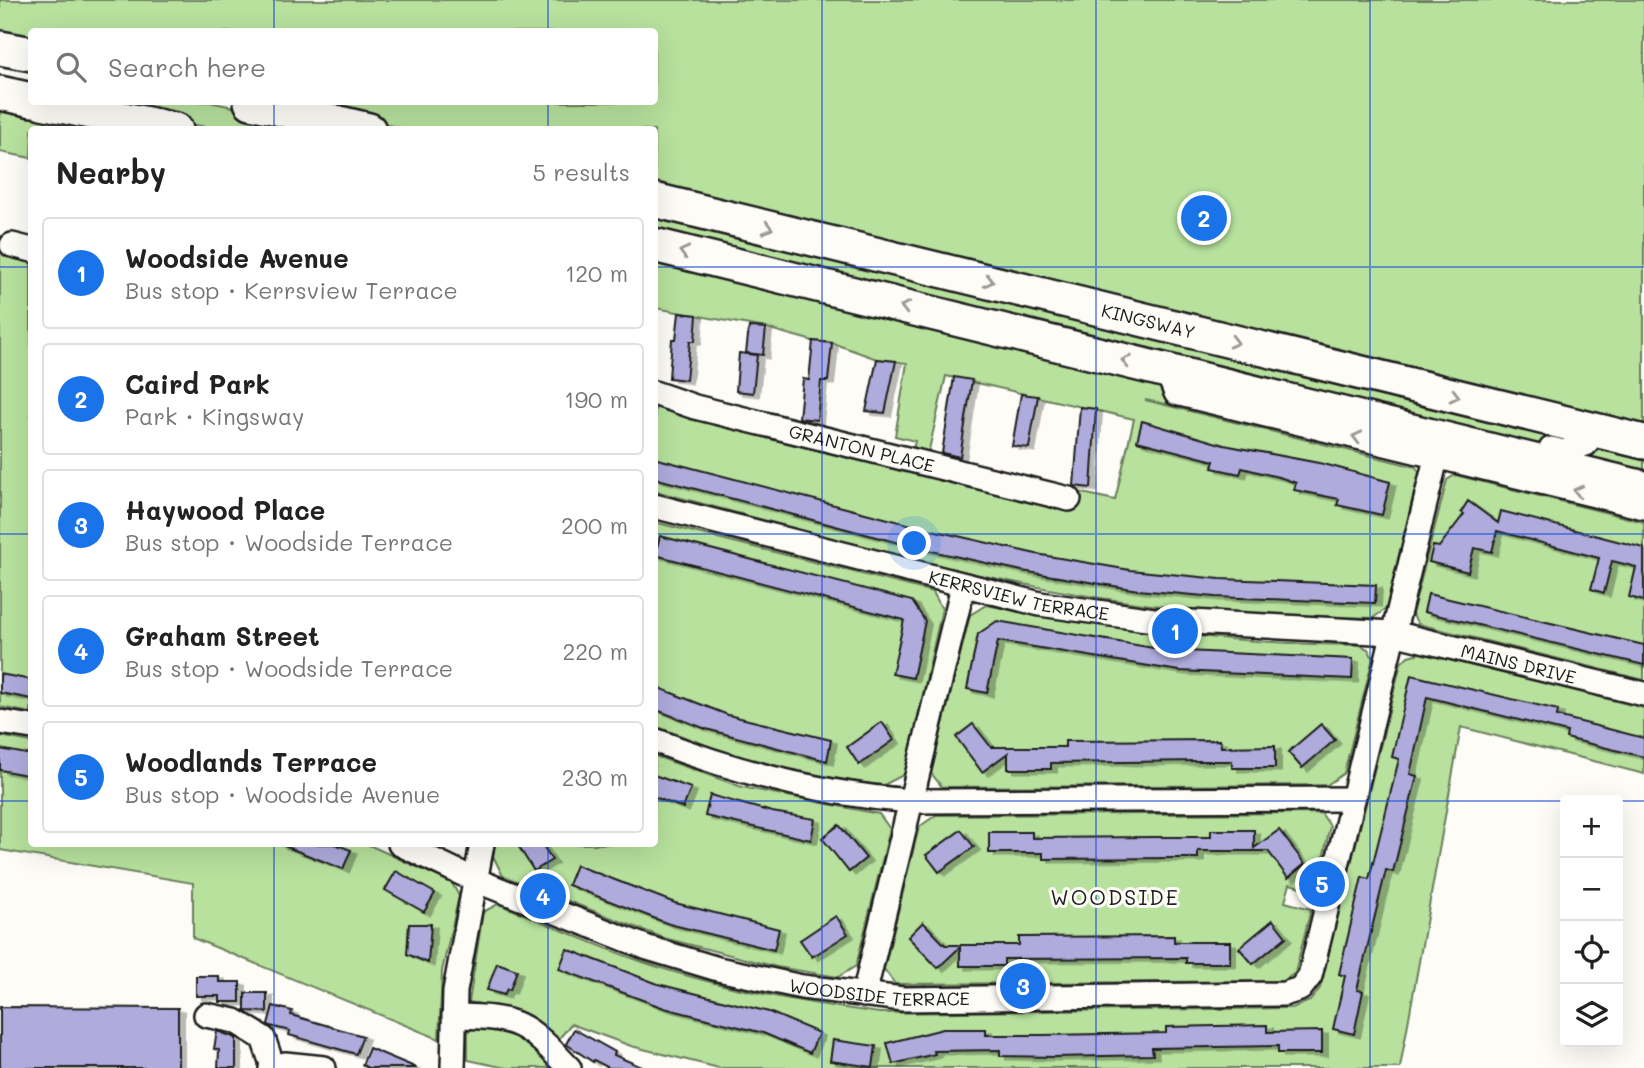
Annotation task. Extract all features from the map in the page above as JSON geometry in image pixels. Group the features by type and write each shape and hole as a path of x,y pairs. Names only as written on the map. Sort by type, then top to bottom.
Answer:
{"highway":[{"path":"0,48 28,53"},
{"path":"0,93 28,99"},
{"path":"56,105 157,126"},
{"path":"264,105 352,126"},
{"name":"KINGSWAY","path":"658,201 1541,417 1615,440"},
{"path":"658,246 1167,371 1394,436 1439,447 1529,461 1644,488"}],"street":[{"name":"GRANTON PLACE","path":"658,394 695,407 1069,499"},
{"path":"1529,461 1615,440"},
{"path":"658,742 720,766 799,786 911,801 1353,799 1439,447"},
{"path":"1529,461 1644,507"},
{"name":"KERRSVIEW TERRACE","path":"658,507 1040,604 1154,620 1393,633"},
{"path":"864,995 963,586"},
{"name":"MAINS DRIVE","path":"1393,633 1644,694"},
{"path":"0,722 28,726"},
{"name":"WOODSIDE TERRACE","path":"406,847 475,880 648,948 742,974 864,995 902,999 1284,994 1300,989 1310,976 1353,799"},
{"path":"453,1068 458,969 481,847"},
{"path":"206,1015 236,1021 262,1038 272,1067 285,1064 324,1068"},
{"path":"454,1016 497,1017 516,1022 533,1030 569,1068"}],"green space":[{"path":"0,0 1644,0 1644,434 658,192 658,126 392,126 303,105 658,105 658,28 28,28 28,44 0,39"},
{"path":"0,103 116,126 28,126 28,157 0,152"},
{"path":"102,105 224,105 320,126 201,126"},
{"path":"658,211 1539,425 1566,444 1606,442 1644,452 1644,479 658,237"},
{"path":"0,236 7,238 5,255 28,260 28,712 0,707"},
{"path":"658,255 1162,378 1176,393 1176,406 1145,400 1416,467 1419,472 1386,609 1373,618 1251,613 1159,606 1069,593 890,554 658,492 658,402 1115,500 1134,419 946,376 928,454 913,450 915,441 895,436 907,363 877,359 832,343 813,341 766,328 658,309"},
{"path":"1455,475 1644,522 1644,680 1418,624 1412,614 1447,480"},
{"path":"658,523 933,592 942,609 905,774 882,786 802,773 738,757 658,727"},
{"path":"986,605 1172,634 1265,642 1360,645 1368,649 1373,658 1344,773 1327,785 942,787 931,773 970,615"},
{"path":"1420,653 1644,708 1644,774 1461,727 1400,1068 719,1068 631,1046 571,1024 558,1040 535,1019 520,1011 469,1002 483,912 498,904 643,962 701,980 760,994 880,1013 1292,1008 1310,1001 1320,988 1401,663 1408,656"},
{"path":"0,736 28,741 28,847 374,847 452,883 459,896 442,971 439,1039 193,938 193,883 0,850"},
{"path":"658,757 742,787 879,814 890,829 856,966 838,977 777,967 664,938 503,876 493,856 494,847 658,847"},
{"path":"1321,813 1330,826 1316,891 1290,884 1285,902 1311,909 1295,973 1283,981 895,984 884,969 919,827 936,815"},
{"path":"474,1028 519,1030 561,1068 506,1068 468,1060 468,1032"}],"building":[{"path":"679,313 697,315 695,341 690,341 686,380 669,378 672,339 676,339"},
{"path":"749,327 766,328 763,355 746,353"},
{"path":"813,341 832,343 828,381 821,381 817,420 799,418 803,379 809,380"},
{"path":"739,353 757,355 753,393 736,391"},
{"path":"877,359 896,361 885,413 866,411"},
{"path":"954,377 972,380 960,457 942,453"},
{"path":"1021,394 1038,396 1029,448 1012,446"},
{"path":"1080,407 1096,409 1091,488 1074,486"},
{"path":"1142,421 1224,445 1324,464 1390,482 1382,515 1337,505 1339,499 1294,490 1296,483 1282,478 1242,468 1240,474 1212,468 1214,461 1137,441"},
{"path":"658,459 923,528 1036,554 1130,570 1220,579 1376,585 1375,603 1215,597 1138,590 1022,571 918,548 658,479"},
{"path":"1468,501 1498,523 1501,511 1644,548 1644,601 1629,597 1636,567 1612,561 1604,593 1591,589 1599,558 1497,531 1492,552 1474,548 1468,572 1429,562 1433,546 1439,547 1464,514 1461,512"},
{"path":"660,536 912,601 925,621 913,678 892,674 904,620 658,556"},
{"path":"1428,594 1644,645 1644,665 1424,612"},
{"path":"997,621 1165,650 1353,659 1352,679 1179,671 998,641 987,693 967,689 978,634"},
{"path":"0,674 28,679 28,698 0,693"},
{"path":"1411,675 1558,710 1557,716 1644,738 1644,757 1566,738 1567,732 1427,697 1410,774 1417,776 1393,872 1386,870 1357,990 1363,991 1354,1034 1333,1029 1345,976 1339,974 1362,877 1369,879 1399,759 1392,757"},
{"path":"658,688 728,715 831,740 827,761 706,729 658,711"},
{"path":"882,722 894,740 859,765 847,747"},
{"path":"973,724 991,747 1065,747 1065,741 1220,740 1221,747 1275,746 1275,768 1232,768 1232,761 1199,761 1051,763 1051,769 1008,769 1008,753 982,772 956,737"},
{"path":"1321,724 1335,740 1302,768 1288,752"},
{"path":"0,749 28,754 28,775 0,770"},
{"path":"658,776 691,788 683,808 658,799"},
{"path":"710,795 772,812 815,819 811,840 705,816"},
{"path":"839,825 866,858 849,872 822,838"},
{"path":"961,830 974,847 939,872 926,855"},
{"path":"1211,830 1254,830 1254,848 1279,830 1305,864 1288,878 1268,851 1198,851 1198,858 1043,859 1043,853 989,853 989,832 1032,832 1032,838 1211,837"},
{"path":"287,847 343,847 351,850 343,869"},
{"path":"519,847 544,847 552,860 534,871"},
{"path":"576,865 675,903 779,929 774,950 669,924 568,885"},
{"path":"396,871 435,893 424,912 385,890"},
{"path":"836,916 848,934 812,957 800,940"},
{"path":"1273,920 1286,937 1253,964 1239,948"},
{"path":"923,922 945,945 1019,945 1019,937 1174,936 1174,942 1230,942 1230,963 1186,963 1186,958 1004,959 1004,966 960,966 960,947 938,968 908,937"},
{"path":"409,924 431,924 428,963 407,954"},
{"path":"567,949 658,984 769,1012 819,1033 810,1053 763,1033 664,1008 559,969"},
{"path":"497,963 517,970 510,990 507,989 504,995 487,990"},
{"path":"196,976 219,976 219,982 240,982 240,1002 220,1002 220,996 196,996"},
{"path":"245,993 267,993 267,1012 245,1011"},
{"path":"273,1006 292,1011 291,1015 363,1036 356,1054 289,1035 290,1031 270,1026 268,1024"},
{"path":"0,1007 178,1008 178,1068 0,1068"},
{"path":"1267,1025 1267,1032 1322,1031 1322,1053 1278,1053 1278,1046 1152,1048 1153,1055 1055,1057 1000,1056 1000,1050 934,1051 935,1054 893,1064 887,1043 943,1029 986,1029 986,1035 1043,1035 1166,1033 1166,1027"},
{"path":"574,1029 615,1052 614,1055 644,1068 609,1068 594,1060 593,1062 566,1044"},
{"path":"217,1031 236,1038 236,1068 218,1068 219,1050 214,1049"},
{"path":"833,1040 876,1046 873,1067 830,1061"},
{"path":"369,1048 417,1068 368,1068 362,1065"}],"place":[{"name":"Caird Park","path":"1204,218"},
{"name":"Woodside Avenue","path":"1175,631"},
{"name":"Woodlands Terrace","path":"1322,884"},
{"name":"Graham Street","path":"543,896"},
{"name":"Haywood Place","path":"1023,986"}],"district":[{"name":"WOODSIDE","path":"1115,896"}]}
